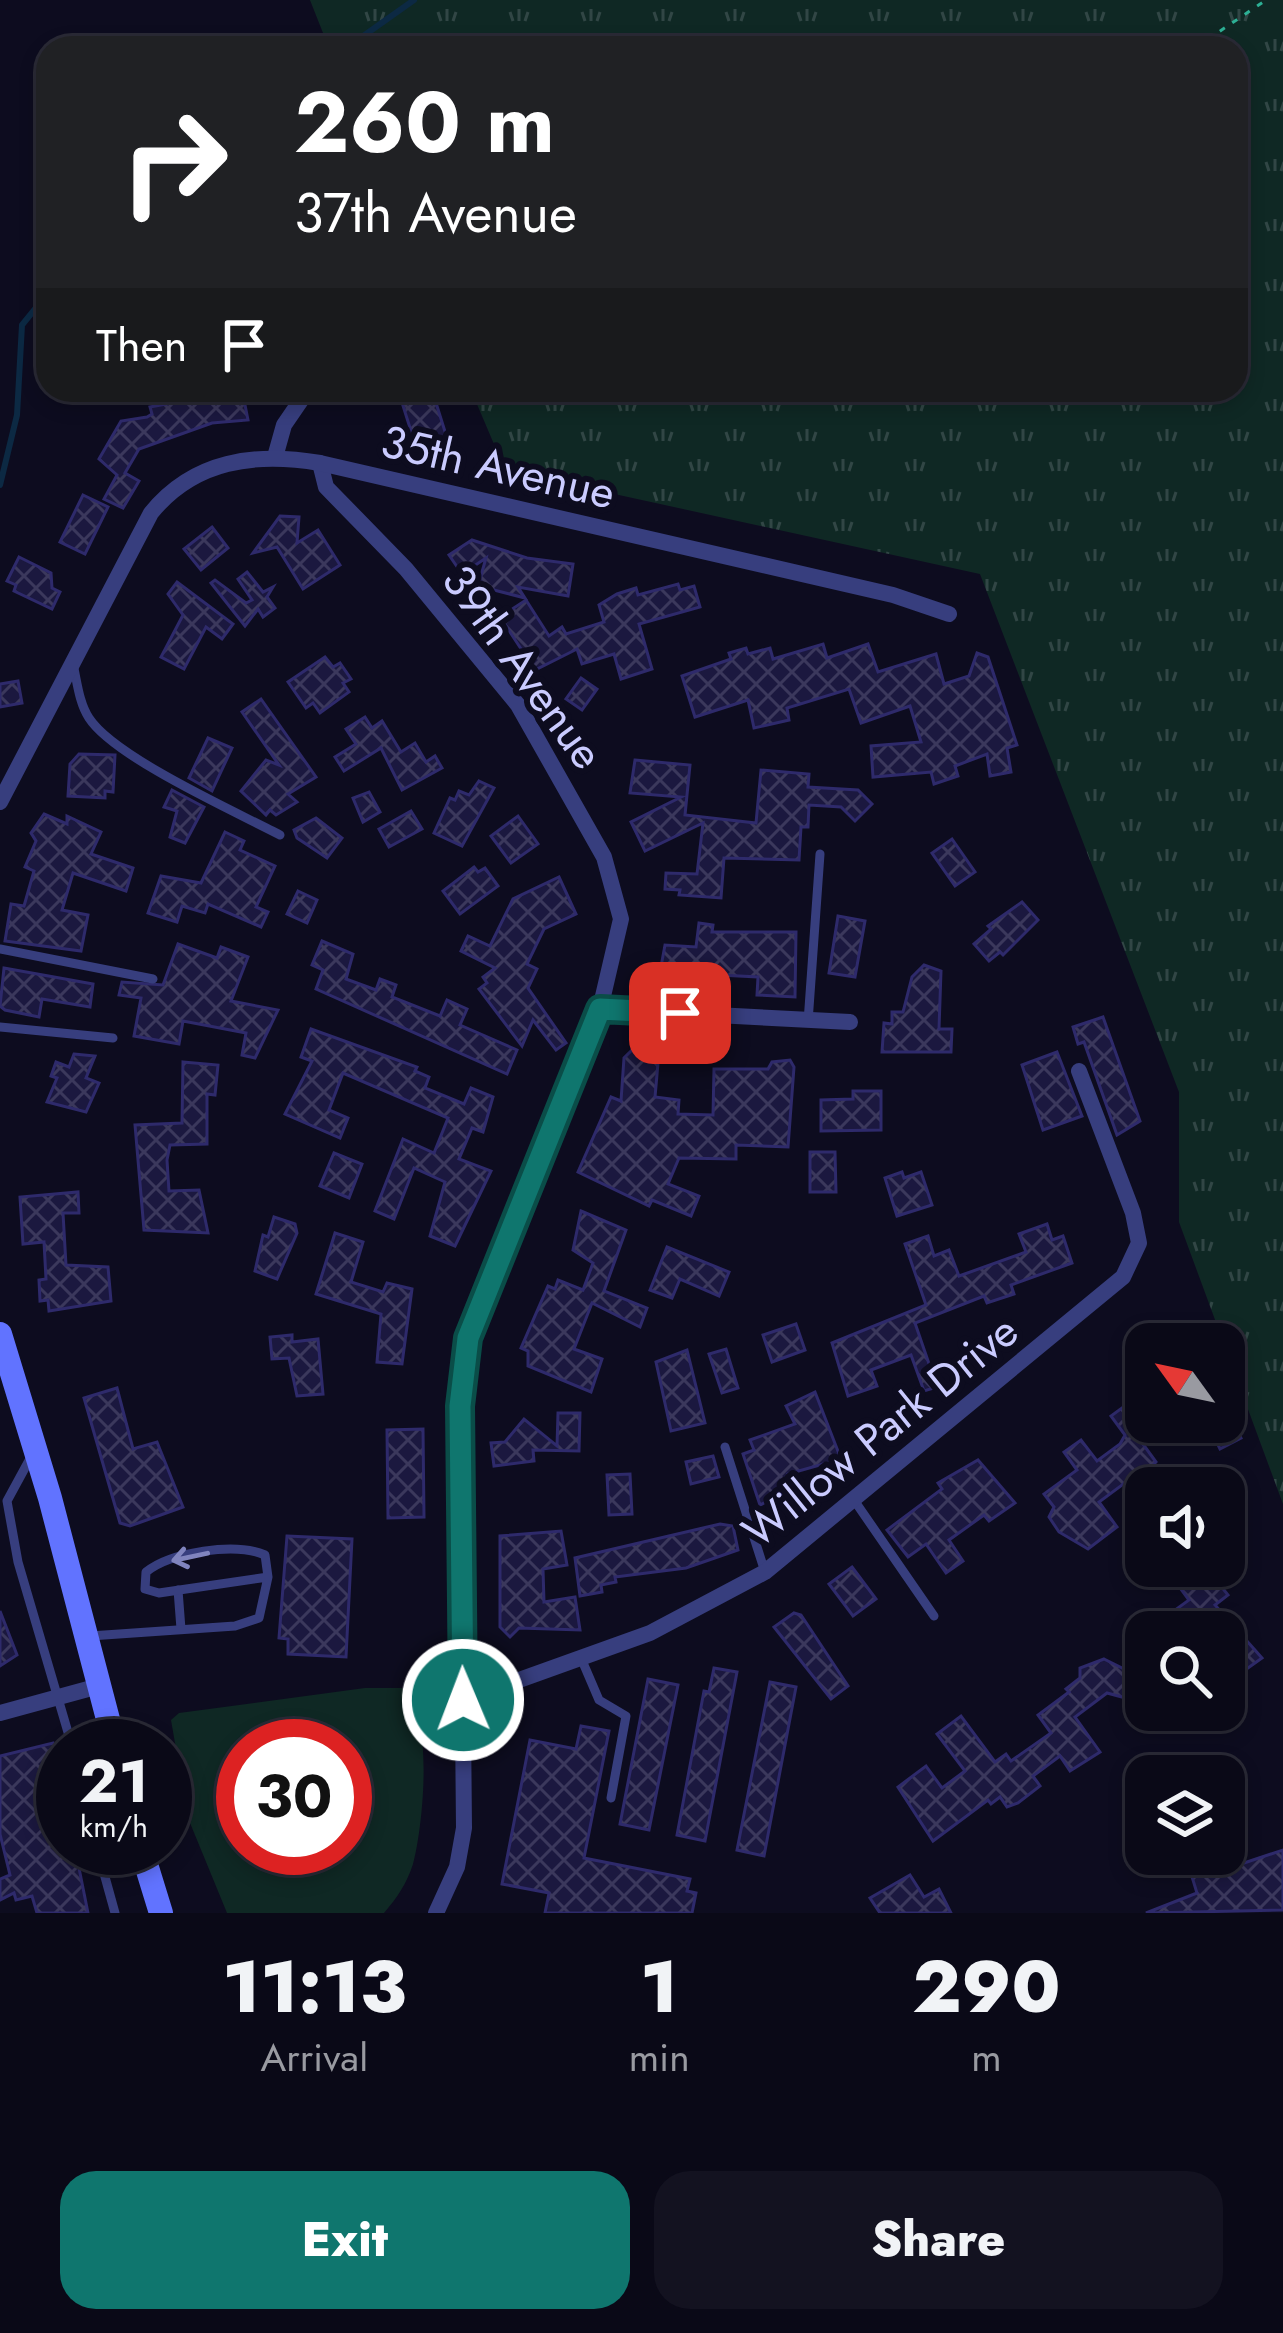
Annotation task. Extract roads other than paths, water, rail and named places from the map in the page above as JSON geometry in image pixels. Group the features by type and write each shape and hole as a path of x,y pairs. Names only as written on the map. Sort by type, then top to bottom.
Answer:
{"street":[{"path":"275,457 284,425 300,402"},
{"name":"35th Avenue","path":"0,802 139,530 165,496 207,469 275,457 320,463 892,595 949,614"},
{"name":"39th Avenue","path":"320,463 326,487 475,649 547,750 604,857 621,919 600,1009 468,1338 460,1406 464,1828 457,1867 436,1913"},
{"path":"600,1009 850,1022"},
{"name":"Willow Park Drive","path":"463,1700 650,1633 765,1572 1094,1304 1135,1261 1138,1243 1133,1213 1079,1071"},
{"path":"0,1334 108,1719"},
{"path":"0,1713 99,1686"},
{"path":"149,1875 160,1913"}],"lane":[{"path":"73,664 84,709 100,730 189,788 280,835"},
{"path":"808,1022 820,854"},
{"path":"0,949 153,979"},
{"path":"0,1027 113,1038"},
{"path":"725,1447 765,1572"},
{"path":"35,1451 19,1470 7,1501 64,1719"},
{"path":"854,1500 934,1616"},
{"path":"88,1636 235,1626 259,1618 268,1577 266,1555 247,1549 196,1554 151,1567 142,1586 151,1592 268,1577"},
{"path":"178,1590 181,1629"},
{"path":"581,1658 599,1700 626,1716 611,1798"},
{"path":"104,1875 115,1913"}],"waterway":[{"path":"363,36 414,0"},
{"path":"0,485 17,415 22,325 36,308"}]}
